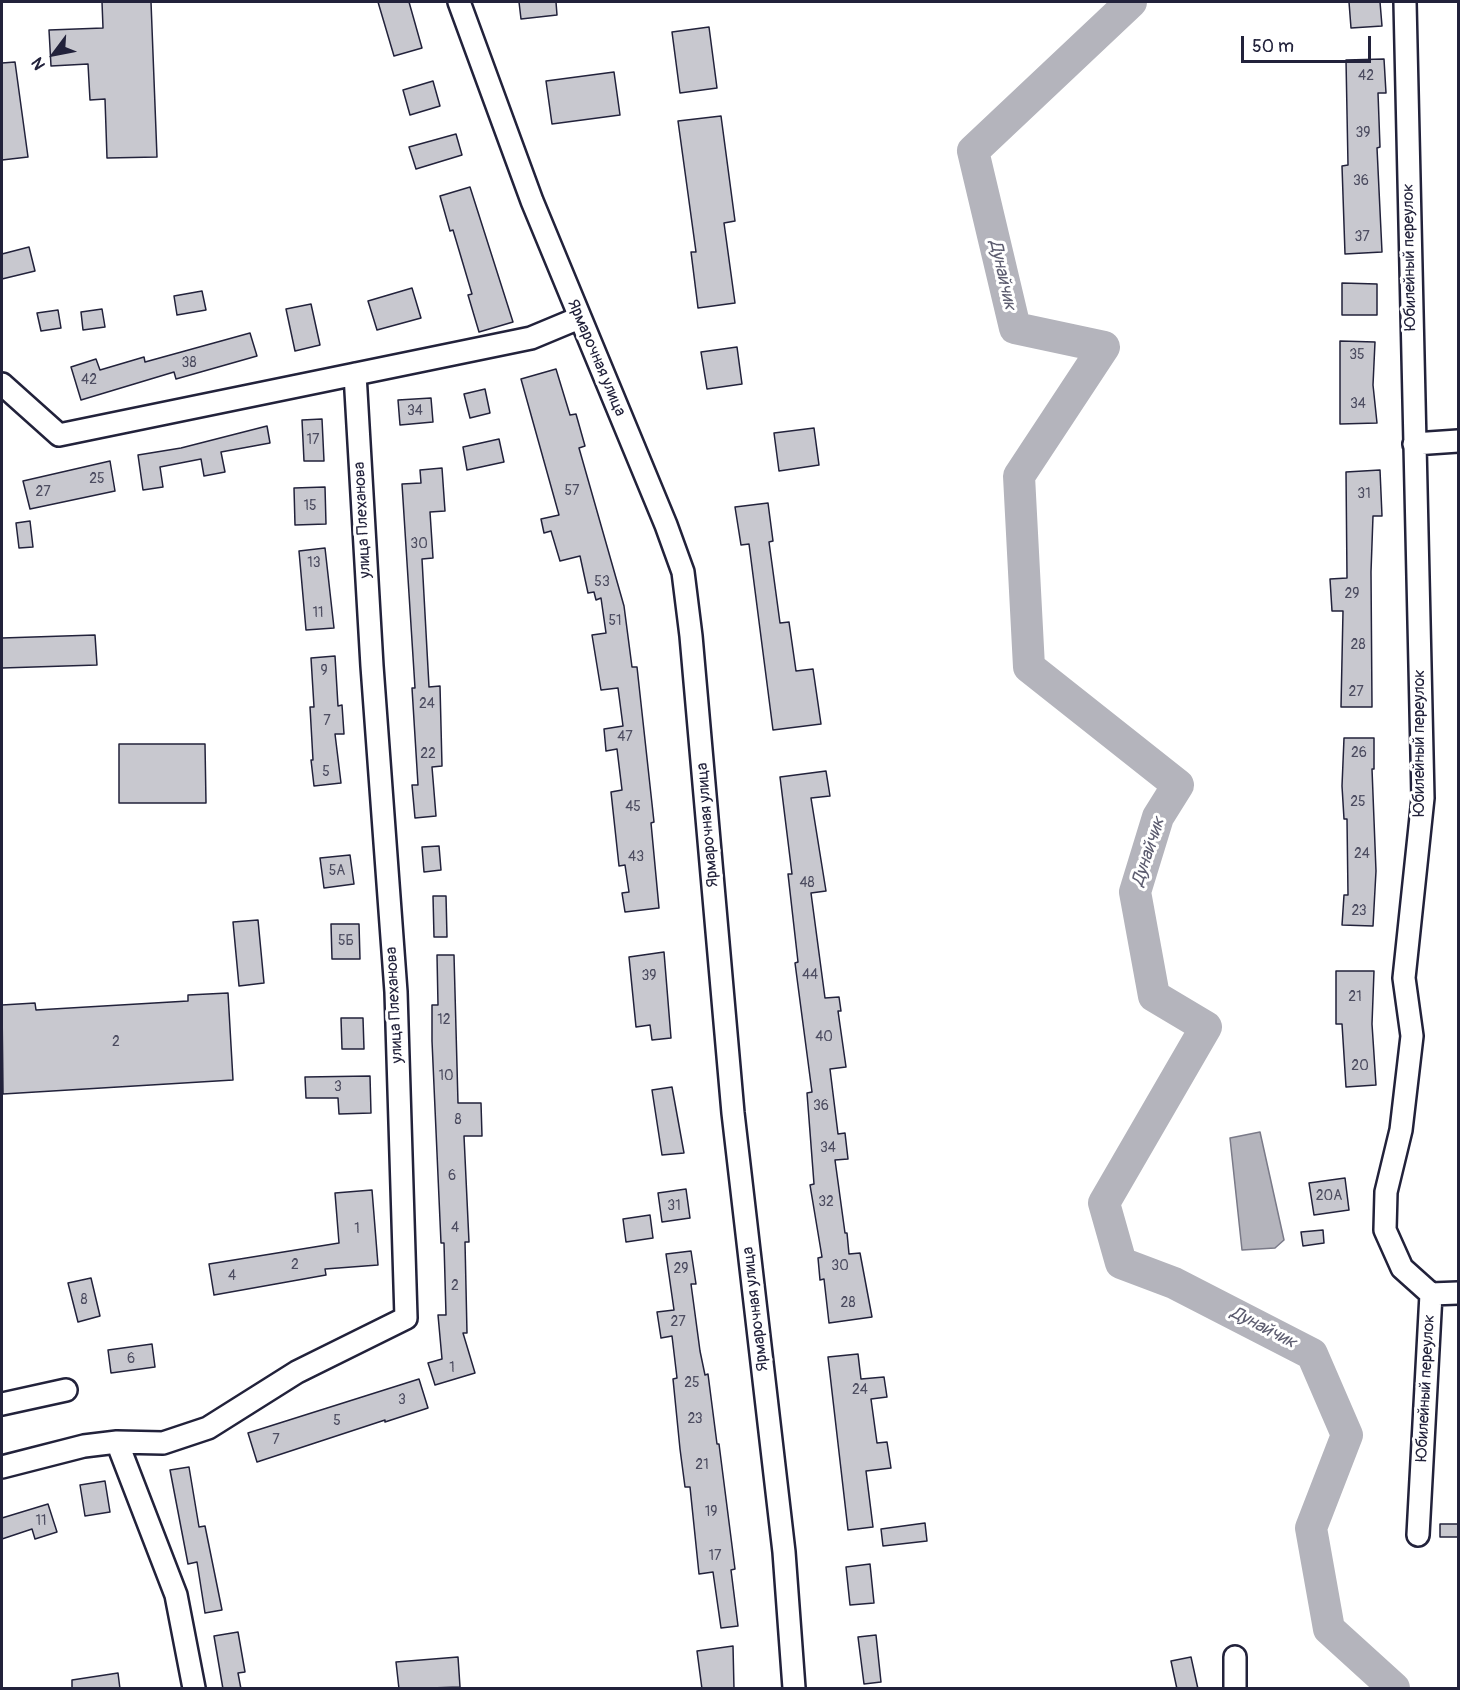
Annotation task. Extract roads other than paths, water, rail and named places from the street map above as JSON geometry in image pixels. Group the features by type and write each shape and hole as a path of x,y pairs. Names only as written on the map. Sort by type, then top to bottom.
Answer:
{"street":[{"name":"Ярмарочная улица","path":"459,2 532,201 666,525 683,572 691,636 734,1113 784,1552 794,1689"},
{"name":"Юбилейный переулок","path":"1405,2 1423,798 1404,978 1412,1036 1401,1130 1386,1192 1385,1230 1402,1268 1431,1294 1418,1535"},
{"path":"2,384 59,435 531,338 579,318"},
{"name":"улица Плеханова","path":"117,1442 163,1443 208,1428 297,1372 406,1318 396,992 372,666 355,374"},
{"path":"1414,444 1458,441"},
{"path":"1431,1294 1458,1293"},
{"path":"2,1404 66,1390"},
{"path":"2,1467 84,1446 117,1442 176,1595 194,1689"},
{"path":"1235,1657 1235,1689"}],"waterway":[{"name":"Дунайчик","path":"1131,2 973,151 1015,328 1104,347 1019,476 1029,667 1178,785 1158,817 1135,892 1154,996 1206,1027 1104,1203 1121,1263 1174,1283 1312,1354 1347,1435 1311,1528 1329,1629 1394,1688"}]}
